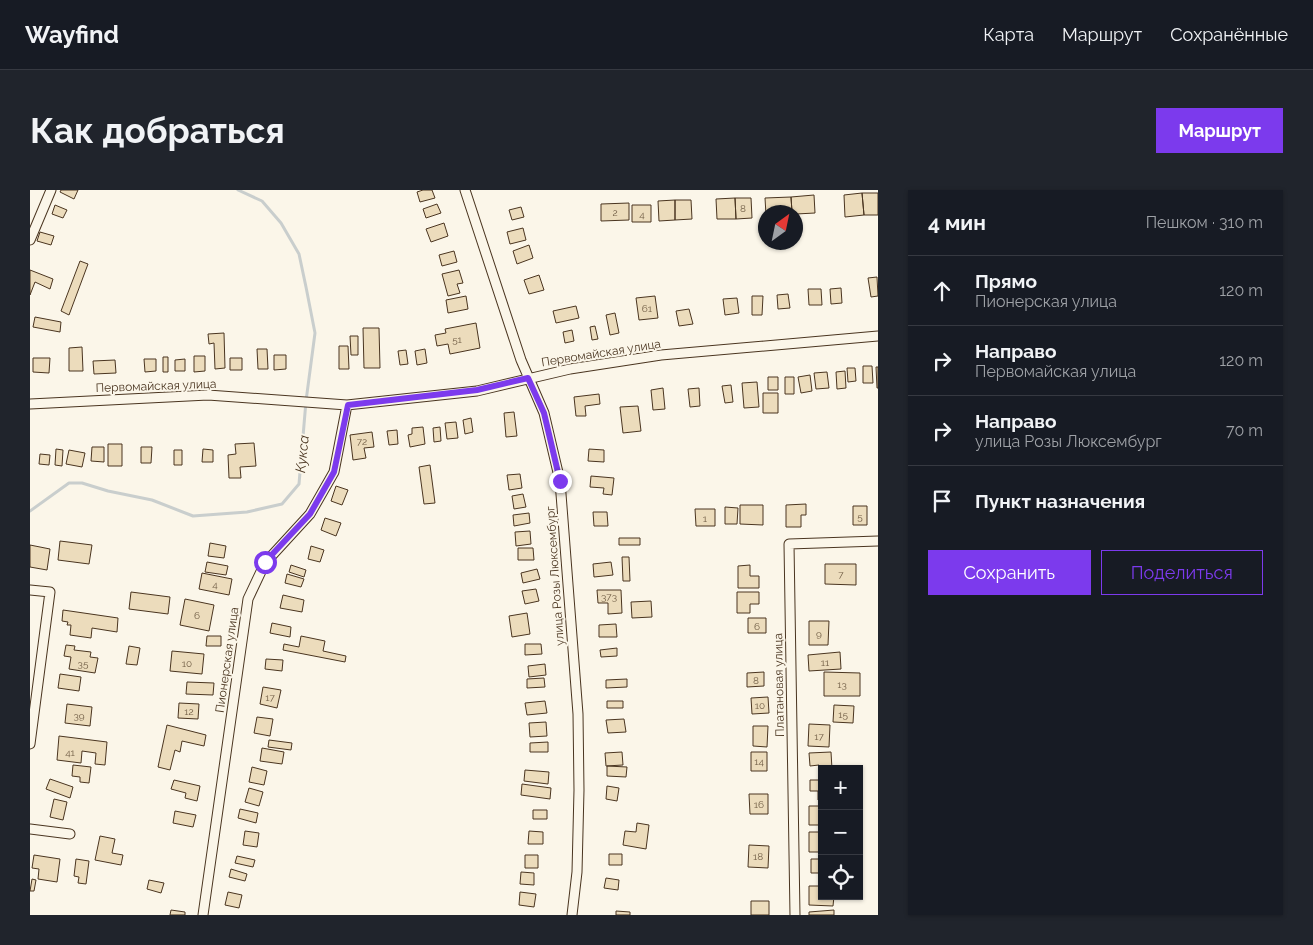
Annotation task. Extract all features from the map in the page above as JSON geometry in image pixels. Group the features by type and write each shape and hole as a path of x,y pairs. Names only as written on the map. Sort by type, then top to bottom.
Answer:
{"street":[{"path":"30,240 51,190"},
{"name":"улица Розы Люксембург","path":"465,190 521,360 544,413 560,481 578,714 579,799 577,872 572,915"},
{"name":"Первомайская улица","path":"30,404 208,395 348,405 477,390 570,369 661,355 878,336"},
{"name":"Пионерская улица","path":"203,915 248,599 265,562 310,514 334,472 348,405"},
{"name":"Платановая улица","path":"795,915 789,544 878,541"},
{"path":"30,590 50,592 30,744"},
{"path":"30,829 70,834"}],"building":[{"path":"61,190 78,190 74,199 60,192"},
{"path":"432,190 435,198 420,202 417,192"},
{"path":"862,193 878,193 878,215 864,215"},
{"path":"862,193 864,215 845,217 844,195"},
{"path":"814,195 815,213 803,214 803,205 792,205 791,197"},
{"path":"791,197 792,205 765,205 765,198"},
{"path":"735,198 751,198 752,218 736,219"},
{"path":"735,198 736,219 717,219 716,199"},
{"path":"675,200 691,200 692,219 675,220"},
{"path":"675,200 675,220 659,221 658,201"},
{"path":"629,203 629,220 601,221 601,204"},
{"path":"437,204 441,213 426,218 423,209"},
{"path":"55,205 67,210 63,218 52,214"},
{"path":"632,205 651,205 651,222 632,222"},
{"path":"521,207 524,217 512,220 509,210"},
{"path":"444,223 448,236 431,242 426,229"},
{"path":"523,228 526,240 510,244 507,232"},
{"path":"40,232 54,236 51,245 37,241"},
{"path":"529,245 533,258 517,264 513,251"},
{"path":"454,251 457,262 442,266 439,255"},
{"path":"80,261 88,264 69,315 61,311"},
{"path":"30,270 53,279 50,289 35,282 30,295"},
{"path":"459,270 463,283 457,284 460,293 448,296 442,274"},
{"path":"539,275 544,290 529,294 524,280"},
{"path":"877,277 878,296 871,297 868,278"},
{"path":"841,288 842,303 831,304 830,289"},
{"path":"808,289 821,289 822,305 809,305"},
{"path":"788,294 790,308 778,309 777,295"},
{"path":"466,296 468,309 448,313 446,300"},
{"path":"655,296 658,318 639,320 636,298"},
{"path":"752,296 763,296 762,315 752,315"},
{"path":"737,298 739,313 725,315 723,299"},
{"path":"576,306 579,318 556,323 553,311"},
{"path":"689,309 693,324 679,326 676,311"},
{"path":"615,313 619,333 610,335 606,315"},
{"path":"35,317 61,322 60,332 33,327"},
{"path":"476,323 480,348 450,354 448,344 437,346 435,335 446,333 445,329"},
{"path":"595,326 598,339 592,340 590,327"},
{"path":"363,328 379,328 380,368 364,368"},
{"path":"572,330 574,341 565,343 563,332"},
{"path":"224,333 225,368 215,369 214,343 209,344 208,334"},
{"path":"350,336 358,336 358,355 351,355"},
{"path":"339,346 348,346 349,369 339,369"},
{"path":"82,347 83,371 69,371 69,348"},
{"path":"257,349 267,349 268,369 258,369"},
{"path":"425,349 427,363 417,365 415,351"},
{"path":"406,350 408,364 400,365 398,351"},
{"path":"274,355 286,355 286,369 274,370"},
{"path":"194,356 205,356 205,371 194,372"},
{"path":"163,357 168,357 168,372 163,372"},
{"path":"33,358 50,358 49,373 33,372"},
{"path":"230,358 242,358 242,370 230,370"},
{"path":"144,359 156,359 156,371 145,372"},
{"path":"185,359 185,371 175,371 175,360"},
{"path":"115,360 116,373 94,374 93,361"},
{"path":"863,366 872,366 873,383 863,383"},
{"path":"876,367 878,367 878,388 877,388"},
{"path":"847,368 855,368 856,381 848,382"},
{"path":"845,371 846,388 837,389 836,372"},
{"path":"827,372 829,388 816,389 814,373"},
{"path":"810,375 812,391 801,393 798,377"},
{"path":"768,377 778,377 778,390 768,390"},
{"path":"785,377 794,377 794,394 785,394"},
{"path":"757,382 759,407 744,408 742,383"},
{"path":"731,385 733,402 725,403 722,386"},
{"path":"663,388 665,409 653,410 651,390"},
{"path":"699,388 700,406 690,407 688,389"},
{"path":"763,393 778,393 778,413 763,413"},
{"path":"599,394 600,404 585,406 586,416 576,416 574,397"},
{"path":"638,406 641,431 623,433 620,407"},
{"path":"514,412 517,436 506,437 504,413"},
{"path":"471,418 473,432 465,434 463,420"},
{"path":"456,422 458,438 447,439 445,423"},
{"path":"423,427 425,444 410,447 408,435 412,434 412,428"},
{"path":"440,427 441,441 434,442 433,428"},
{"path":"397,430 398,444 389,445 387,431"},
{"path":"372,432 374,447 364,448 366,458 353,460 350,435"},
{"path":"254,443 256,466 240,467 241,478 229,478 228,455 236,454 235,444"},
{"path":"108,444 122,444 122,466 108,466"},
{"path":"92,447 104,447 104,462 91,461"},
{"path":"141,447 152,447 151,463 141,463"},
{"path":"56,449 63,450 62,466 55,465"},
{"path":"203,449 213,450 213,462 202,462"},
{"path":"589,449 604,450 604,462 588,461"},
{"path":"69,450 85,453 82,467 66,464"},
{"path":"174,450 182,450 182,465 174,465"},
{"path":"40,454 50,455 49,465 39,464"},
{"path":"430,465 435,503 424,504 419,467"},
{"path":"520,474 522,488 509,490 507,475"},
{"path":"591,476 614,478 612,495 603,494 604,488 590,487"},
{"path":"336,486 348,490 342,505 331,501"},
{"path":"523,494 526,507 514,509 512,496"},
{"path":"806,504 806,515 801,515 801,527 786,527 786,505"},
{"path":"740,505 763,505 763,525 740,524"},
{"path":"853,506 867,506 867,525 853,525"},
{"path":"725,507 738,508 737,524 725,524"},
{"path":"695,509 715,509 715,526 696,526"},
{"path":"593,512 607,512 608,526 594,526"},
{"path":"529,513 530,523 514,526 513,515"},
{"path":"325,518 341,523 336,536 321,530"},
{"path":"530,531 531,544 516,546 515,532"},
{"path":"619,538 640,538 640,545 619,545"},
{"path":"60,541 92,545 89,564 58,560"},
{"path":"210,543 226,546 224,558 208,556"},
{"path":"30,545 50,549 47,570 30,567"},
{"path":"311,546 324,550 320,562 308,559"},
{"path":"518,548 533,548 534,560 518,560"},
{"path":"622,557 629,557 630,581 623,581"},
{"path":"207,562 228,566 226,575 205,572"},
{"path":"611,562 613,575 594,577 593,564"},
{"path":"825,564 856,564 856,585 825,584"},
{"path":"291,565 306,570 304,577 289,572"},
{"path":"750,565 750,576 759,576 759,588 738,588 738,566"},
{"path":"537,569 540,579 523,583 521,573"},
{"path":"202,573 232,579 229,595 199,589"},
{"path":"287,574 304,579 301,587 285,583"},
{"path":"536,589 539,601 525,604 522,591"},
{"path":"597,590 621,590 622,613 608,614 608,603 598,603"},
{"path":"131,592 170,597 168,614 129,609"},
{"path":"737,592 759,592 759,604 750,604 750,613 737,613"},
{"path":"283,595 304,600 302,612 280,608"},
{"path":"185,599 214,605 209,631 180,625"},
{"path":"651,601 652,617 632,618 631,602"},
{"path":"63,610 118,618 117,632 92,628 91,638 70,635 71,625 67,625 68,622 62,621"},
{"path":"527,613 530,634 512,637 509,616"},
{"path":"748,618 766,618 766,633 748,633"},
{"path":"809,621 829,621 828,645 809,645"},
{"path":"272,623 291,627 290,637 270,633"},
{"path":"616,624 617,637 599,637 599,625"},
{"path":"207,636 221,636 221,646 206,646"},
{"path":"301,636 325,641 323,651 346,656 345,662 283,650 284,644 299,647"},
{"path":"525,644 541,644 542,654 525,655"},
{"path":"66,645 75,646 74,650 91,652 90,657 98,658 95,673 69,669 71,657 64,656"},
{"path":"129,646 140,648 137,665 126,664"},
{"path":"617,648 617,656 601,657 600,650"},
{"path":"172,651 204,654 202,674 170,671"},
{"path":"840,652 841,669 809,671 808,655"},
{"path":"266,659 283,660 282,671 265,669"},
{"path":"545,664 546,675 529,677 528,666"},
{"path":"764,672 764,686 747,687 747,673"},
{"path":"824,672 860,673 860,696 824,696"},
{"path":"60,674 81,677 79,691 58,688"},
{"path":"544,678 545,687 527,688 527,679"},
{"path":"627,679 627,687 606,688 606,680"},
{"path":"187,682 214,683 213,695 186,694"},
{"path":"263,687 281,690 277,708 260,704"},
{"path":"768,697 769,713 752,714 751,698"},
{"path":"545,701 547,713 527,715 525,703"},
{"path":"607,701 623,701 623,708 607,708"},
{"path":"179,703 199,704 198,719 178,718"},
{"path":"67,704 92,707 90,726 65,723"},
{"path":"834,705 854,706 853,723 833,722"},
{"path":"257,717 273,719 270,736 254,733"},
{"path":"624,719 626,732 608,733 606,720"},
{"path":"546,722 547,736 530,737 529,723"},
{"path":"809,724 830,725 829,747 808,746"},
{"path":"167,725 206,735 204,746 182,741 180,752 175,750 170,770 158,767"},
{"path":"753,726 768,726 767,747 753,746"},
{"path":"59,736 107,742 105,765 95,764 96,753 82,751 81,763 57,760"},
{"path":"269,740 292,743 291,750 268,747"},
{"path":"548,742 548,752 530,752 530,743"},
{"path":"262,748 284,752 282,764 260,761"},
{"path":"622,752 623,765 606,766 605,753"},
{"path":"751,752 767,752 767,771 751,771"},
{"path":"831,752 832,765 810,766 809,753"},
{"path":"73,765 91,767 89,783 80,782 80,777 72,776"},
{"path":"607,766 627,767 626,777 607,776"},
{"path":"252,767 267,771 264,785 249,782"},
{"path":"525,770 549,772 548,784 524,781"},
{"path":"50,779 73,787 70,798 46,789"},
{"path":"174,780 200,786 197,801 185,798 186,793 171,789"},
{"path":"810,780 818,780 818,791 810,791"},
{"path":"522,784 551,788 550,799 521,795"},
{"path":"607,786 619,788 617,801 606,799"},
{"path":"249,788 263,792 259,806 245,802"},
{"path":"749,794 768,794 768,814 750,814"},
{"path":"54,799 67,802 63,820 50,817"},
{"path":"809,806 818,806 818,825 809,825"},
{"path":"240,809 258,813 256,823 238,818"},
{"path":"533,810 547,810 547,819 533,819"},
{"path":"175,811 196,815 193,827 173,823"},
{"path":"637,823 649,825 646,849 623,845 625,831 636,832"},
{"path":"245,831 259,833 257,847 243,845"},
{"path":"529,831 543,832 543,844 528,844"},
{"path":"809,832 818,832 818,852 809,852"},
{"path":"100,836 115,839 112,853 123,855 121,865 95,860"},
{"path":"749,845 769,846 768,868 748,867"},
{"path":"609,854 622,854 622,865 609,865"},
{"path":"34,855 60,859 57,882 38,879 39,869 32,868"},
{"path":"525,855 538,855 538,868 525,868"},
{"path":"237,856 255,860 253,867 235,863"},
{"path":"76,859 89,861 86,884 78,883 79,877 74,876"},
{"path":"811,859 818,859 818,873 811,873"},
{"path":"231,869 247,874 245,881 229,877"},
{"path":"521,872 534,873 534,885 520,884"},
{"path":"606,878 619,880 618,890 604,888"},
{"path":"32,879 36,880 34,891 30,891"},
{"path":"149,880 164,883 161,893 147,889"},
{"path":"809,886 818,886 818,900 834,900 833,906 809,905"},
{"path":"228,892 242,895 239,908 225,905"},
{"path":"520,892 536,894 534,907 519,905"},
{"path":"751,901 769,901 769,915 751,915"},
{"path":"171,910 185,912 185,915 170,915"},
{"path":"834,910 834,915 809,915 809,912"},
{"path":"616,911 630,912 630,915 616,915"}],"waterway":[{"name":"Кукса","path":"30,511 69,483 82,483 108,491 152,500 193,516 247,512 282,504 299,484 306,401 315,333 306,287 299,254 281,223 262,201 238,190"}],"route":[{"path":"265,562 310,514 334,472 348,405 477,390 528,378 544,413 560,481"}]}
